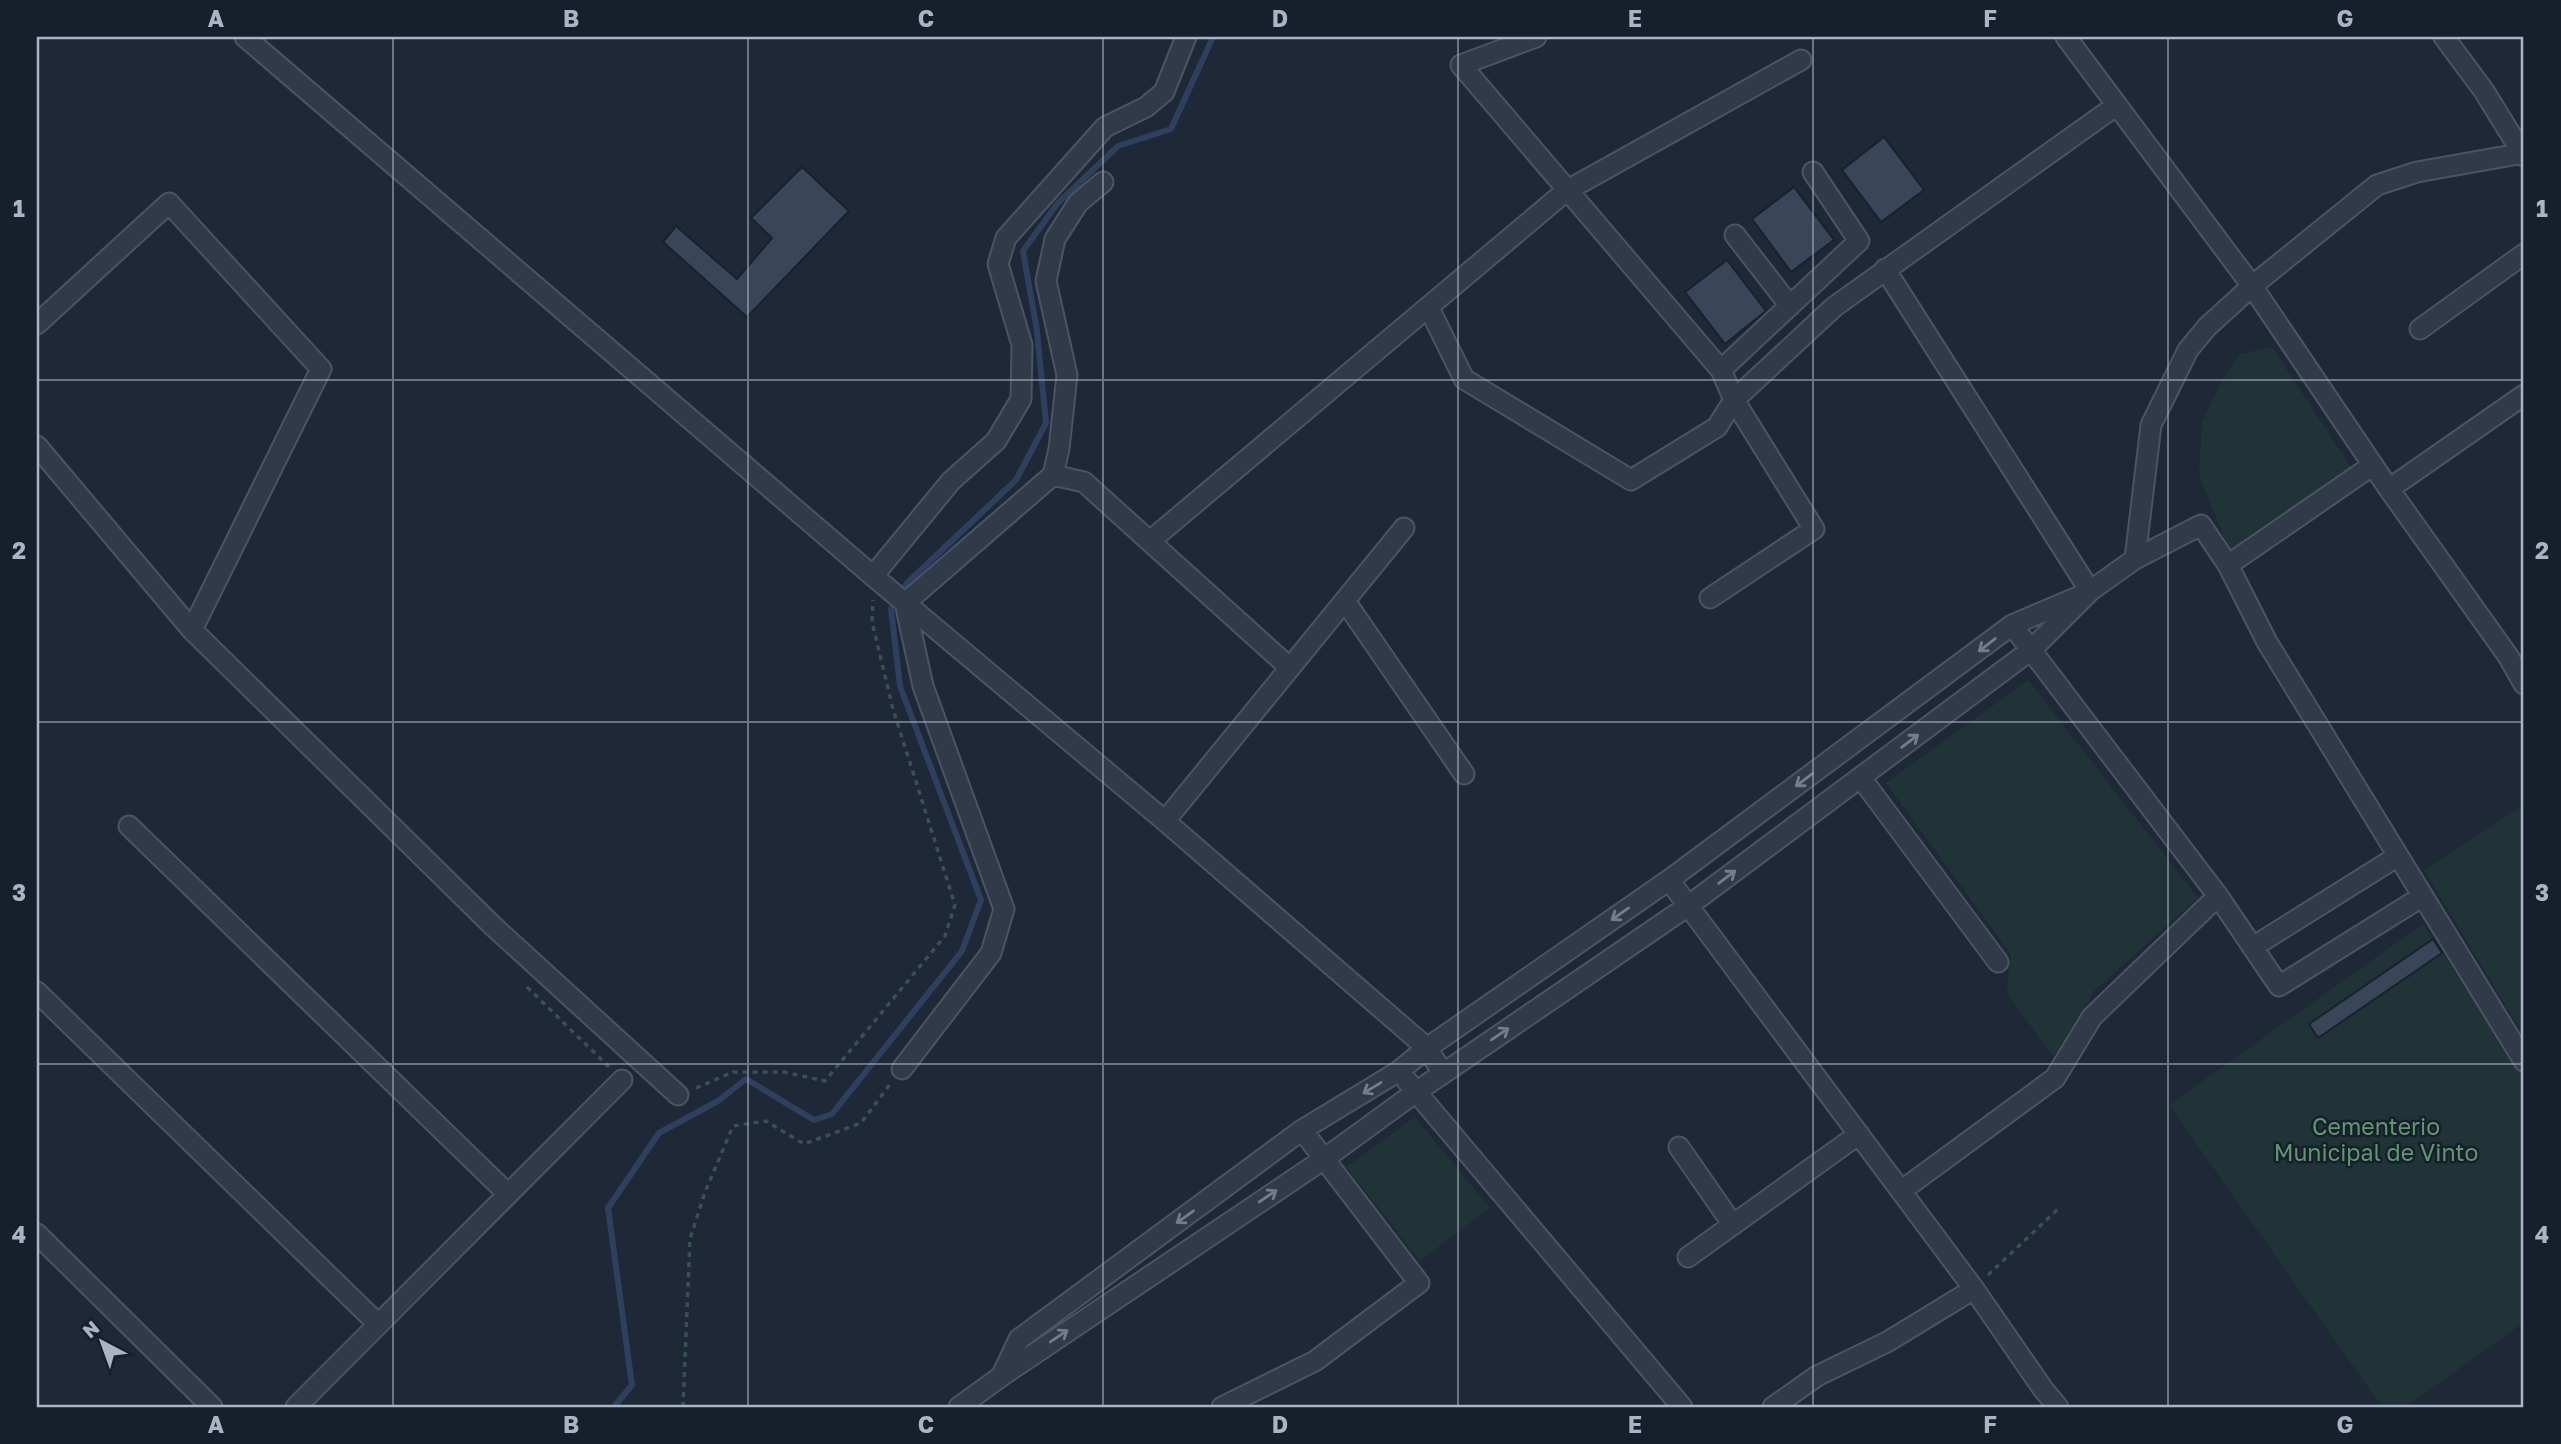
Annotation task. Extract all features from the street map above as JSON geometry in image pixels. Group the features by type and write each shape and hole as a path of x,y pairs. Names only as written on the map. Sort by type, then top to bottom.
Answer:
{"street":[{"path":"245,37 873,576 1165,821 1427,1048 1443,1073"},
{"path":"873,576 951,481 996,441 1021,399 1022,345 998,264 1006,238 1105,127 1146,107 1164,92 1186,37"},
{"path":"1536,37 1461,65 1721,370 1734,400 1814,529 1710,598"},
{"path":"2066,37 2252,286 2389,489 2508,656 2524,684"},
{"path":"2135,559 2151,425 2188,350 2207,327 2252,286 2377,185 2417,172 2524,154 2484,91 2444,37"},
{"path":"1150,541 1566,191 1801,60"},
{"path":"1429,309 1464,379 1631,480 1717,428 1734,400 1834,307 2117,105"},
{"path":"1721,370 1859,242 1813,172"},
{"path":"900,598 1053,475 1059,449 1067,375 1046,281 1055,239 1078,203 1103,182"},
{"path":"37,324 169,203 321,369 192,630"},
{"path":"1735,235 1790,306"},
{"path":"2420,329 2524,254"},
{"path":"1885,269 2090,591"},
{"path":"2389,489 2524,395"},
{"path":"37,446 192,630 493,926 678,1095"},
{"path":"2228,565 2373,465"},
{"path":"1053,475 1084,482 1290,668"},
{"path":"959,1407 1324,1159 1443,1073 1688,906 2031,650 2090,591 2135,559 2201,524 2228,565 2267,642 2524,1061"},
{"path":"1165,821 1404,528"},
{"path":"1003,1375 1020,1339 1302,1130 1399,1071 1427,1048 1670,880 2012,625 2090,591"},
{"path":"900,598 923,686 1004,909 991,953 902,1069"},
{"path":"1345,601 1464,774"},
{"path":"2012,625 2218,897 2279,986 2423,896"},
{"path":"1861,778 1998,962"},
{"path":"129,826 508,1194"},
{"path":"2253,947 2398,856"},
{"path":"1670,880 1974,1289 2043,1390 2058,1407"},
{"path":"1901,1191 2056,1078 2092,1017 2218,897"},
{"path":"37,992 378,1324"},
{"path":"1399,1071 1682,1407"},
{"path":"296,1407 622,1080"},
{"path":"1222,1407 1315,1361 1419,1283 1302,1130"},
{"path":"1688,1257 1859,1134"},
{"path":"1679,1147 1733,1225"},
{"path":"37,1234 212,1407"},
{"path":"1773,1407 1817,1376 1888,1342 1974,1289"}],"path":[{"path":"678,1095 733,1072 784,1072 825,1081 945,936 955,905 893,709 872,622 873,576"},
{"path":"683,1407 690,1239 705,1192 733,1126 766,1121 804,1144 861,1122 902,1069"},
{"path":"1974,1289 2058,1209"}],"green space":[{"path":"2272,347 2353,470 2230,552 2199,474 2202,422 2222,381 2240,354"},
{"path":"2028,680 2198,898 2095,990 2053,1057 2007,993 2010,953 1886,783"},
{"path":"2524,805 2524,1036 2424,870"},
{"name":"Cementerio Municipal de Vinto","path":"2423,924 2524,1075 2524,1322 2406,1407 2382,1407 2169,1105"},
{"path":"1415,1117 1490,1208 1420,1261 1346,1167"}],"building":[{"path":"1884,137 1924,190 1881,222 1842,170"},
{"path":"802,167 849,211 747,317 663,242 676,226 737,279 772,238 751,218"},
{"path":"1794,187 1834,240 1791,272 1752,219"},
{"path":"1727,260 1766,311 1725,344 1685,292"},
{"path":"2433,939 2442,953 2318,1038 2309,1024"}],"waterway":[{"path":"614,1407 632,1385 608,1208 659,1133 718,1101 746,1079 814,1120 832,1114 962,951 981,900 900,686 891,609 907,583 1016,480 1046,423 1037,331 1023,251 1058,203 1118,146 1171,129 1213,37"}]}
